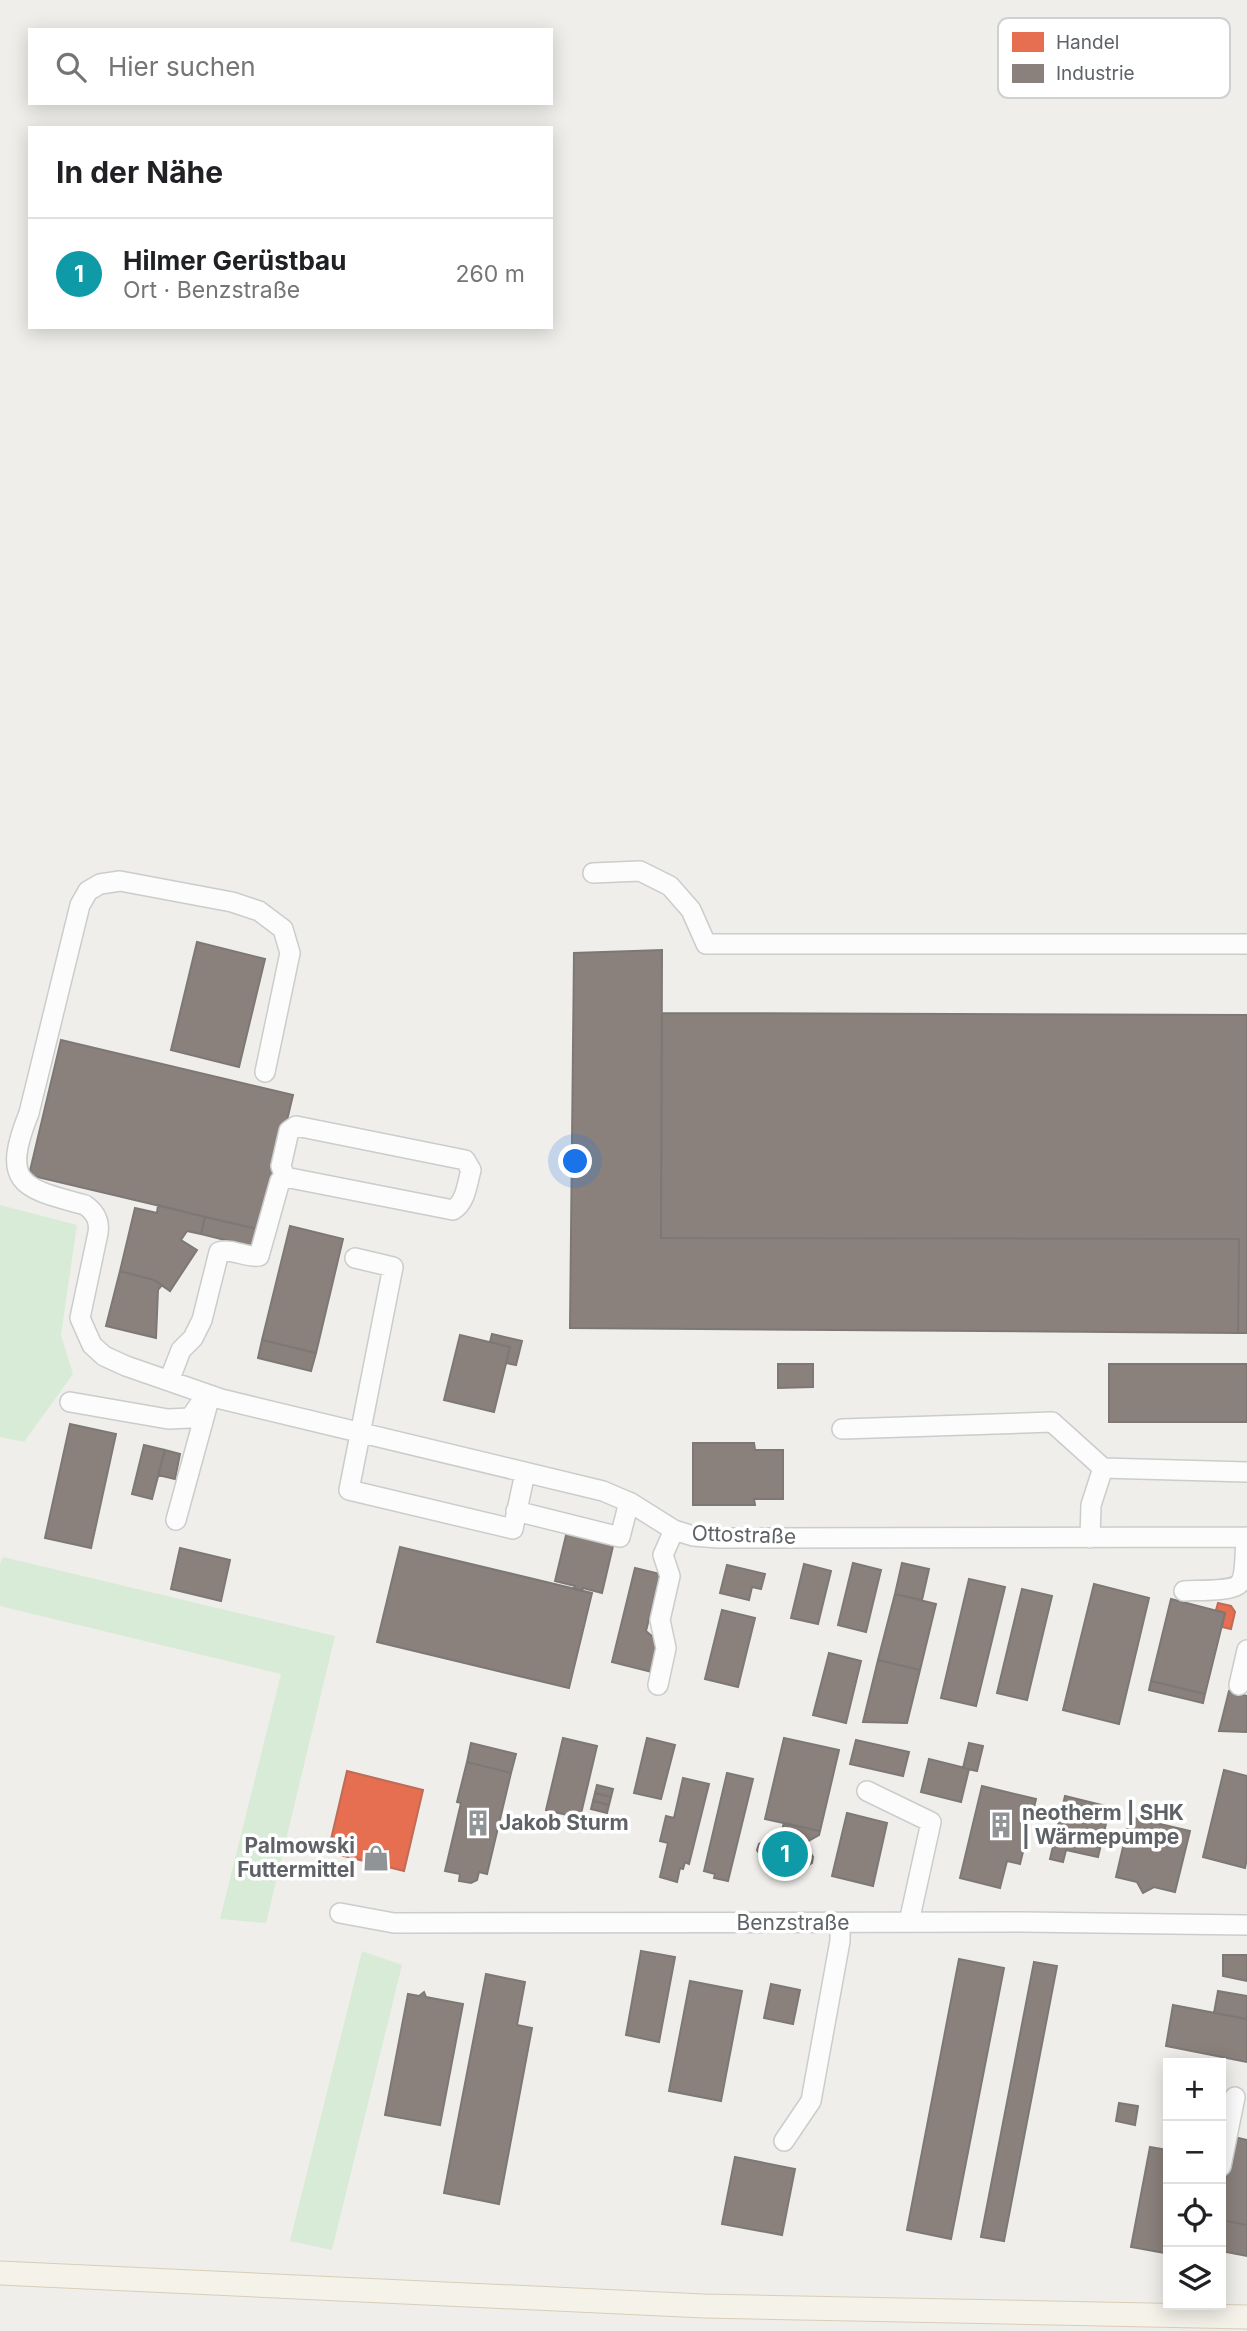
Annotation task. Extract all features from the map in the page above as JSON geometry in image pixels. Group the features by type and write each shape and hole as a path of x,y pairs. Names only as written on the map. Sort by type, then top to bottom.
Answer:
{"main road":[{"path":"0,2273 704,2306 1247,2317"}],"street":[{"path":"593,873 640,871 670,886 691,910 706,944 1247,944"},
{"name":"Ottostraße","path":"265,1072 290,953 283,929 259,911 220,900 120,881 100,884 88,891 80,905 29,1113 9,1145 6,1159 12,1178 20,1185 85,1205 93,1211 98,1220 98,1233 80,1318 92,1345 104,1356 125,1366 213,1396 603,1491 629,1502 674,1530 693,1535 719,1538 1246,1537"},
{"path":"169,1381 181,1350 193,1338 202,1320 219,1252 225,1250 251,1257 259,1256 280,1181 285,1177 453,1210 464,1198 471,1170 465,1160 296,1126 289,1131 281,1166 285,1177"},
{"path":"355,1258 393,1268 349,1490 513,1529 525,1473"},
{"path":"70,1402 168,1419 190,1418 213,1396"},
{"path":"176,1520 196,1440 213,1396"},
{"path":"842,1429 1052,1422 1103,1468 1247,1472"},
{"path":"1090,1538 1091,1505 1103,1468"},
{"path":"516,1511 620,1536 629,1502"},
{"path":"658,1685 666,1648 660,1620 670,1576 663,1555 674,1530"},
{"path":"1184,1591 1233,1588 1240,1584 1246,1537"},
{"path":"1239,1685 1247,1650"},
{"path":"867,1791 931,1822 909,1922"},
{"name":"Benzstraße","path":"340,1913 394,1923 909,1922 1247,1925"},
{"path":"784,2141 811,2101 840,1941 840,1923"},
{"path":"1226,2139 1234,2097"}],"green space":[{"path":"0,1205 77,1225 61,1335 73,1374 24,1442 0,1437"},
{"path":"3,1557 335,1636 266,1923 220,1919 281,1674 0,1606 0,1564"},
{"path":"362,1951 402,1965 332,2250 290,2241"}],"building: Handel":[{"path":"1218,1603 1231,1606 1235,1612 1231,1629 1222,1627 1225,1613 1216,1610"},
{"path":"347,1771 423,1790 404,1871 328,1852"}],"building: Industrie":[{"path":"197,942 265,959 239,1067 171,1050"},
{"path":"662,950 661,1238 1239,1239 1238,1333 570,1328 574,953"},
{"path":"662,1013 1247,1015 1247,1333 1238,1333 1239,1239 661,1238"},
{"path":"61,1040 293,1095 261,1230 29,1175"},
{"path":"158,1205 205,1217 201,1234 187,1231 181,1240 197,1250 170,1291 154,1280 120,1271 135,1208 157,1213"},
{"path":"205,1217 261,1230 257,1248 201,1234"},
{"path":"290,1226 343,1239 316,1353 262,1340"},
{"path":"120,1271 154,1280 162,1285 158,1290 156,1338 106,1326"},
{"path":"492,1334 522,1341 516,1365 506,1363 510,1347 490,1342"},
{"path":"460,1335 510,1347 494,1412 444,1400"},
{"path":"262,1340 316,1353 311,1371 258,1358"},
{"path":"778,1364 813,1364 813,1387 778,1388"},
{"path":"1109,1364 1247,1364 1247,1422 1109,1422"},
{"path":"70,1424 116,1434 91,1548 45,1538"},
{"path":"693,1443 754,1443 755,1450 783,1450 783,1499 754,1499 755,1505 693,1505"},
{"path":"144,1445 165,1450 152,1499 132,1494"},
{"path":"165,1450 180,1454 175,1479 158,1475"},
{"path":"568,1527 614,1542 602,1593 583,1588 582,1591 574,1589 575,1586 555,1581"},
{"path":"400,1547 592,1593 569,1688 377,1642"},
{"path":"180,1548 230,1560 221,1601 171,1589"},
{"path":"853,1563 881,1570 866,1632 838,1625"},
{"path":"902,1563 929,1569 922,1600 895,1594"},
{"path":"804,1564 831,1571 818,1624 791,1618"},
{"path":"727,1565 765,1574 761,1589 752,1587 749,1600 720,1593"},
{"path":"635,1568 660,1574 646,1631 659,1642 652,1672 612,1662"},
{"path":"969,1579 1005,1587 976,1706 941,1698"},
{"path":"1094,1584 1149,1598 1119,1724 1063,1710"},
{"path":"1022,1589 1052,1596 1027,1700 997,1693"},
{"path":"895,1594 936,1604 920,1670 878,1660"},
{"path":"1171,1599 1225,1613 1205,1694 1151,1681"},
{"path":"722,1610 755,1618 738,1687 705,1679"},
{"path":"829,1653 861,1661 846,1723 813,1715"},
{"path":"878,1660 920,1670 907,1723 863,1722"},
{"path":"1151,1681 1205,1694 1203,1703 1149,1690"},
{"path":"1229,1691 1247,1696 1247,1732 1219,1731"},
{"path":"563,1738 597,1746 580,1818 546,1810"},
{"path":"647,1738 675,1745 661,1799 634,1793"},
{"path":"784,1738 839,1750 820,1831 765,1819"},
{"path":"856,1740 909,1752 903,1776 850,1764"},
{"path":"471,1743 516,1754 511,1773 467,1762"},
{"path":"969,1743 983,1746 977,1771 963,1768"},
{"path":"929,1759 969,1769 961,1802 921,1792"},
{"name":"Jakob Sturm","path":"467,1762 511,1773 487,1874 479,1872 477,1880 471,1883 459,1881 460,1874 445,1871 461,1803 457,1802"},
{"path":"1224,1770 1247,1776 1245,1868 1203,1857"},
{"path":"727,1773 753,1779 728,1881 714,1878 715,1874 704,1871"},
{"path":"683,1778 709,1784 689,1864 685,1862 683,1869 680,1868 677,1882 660,1877 668,1843 660,1841 666,1816 674,1818"},
{"path":"597,1785 613,1789 611,1797 595,1793"},
{"name":"neotherm | SHK | Wärmepumpe","path":"982,1786 1036,1799 1020,1864 1007,1861 1000,1888 960,1878"},
{"path":"595,1793 611,1797 609,1805 593,1801"},
{"path":"1065,1796 1110,1807 1098,1857 1066,1850 1063,1862 1050,1859"},
{"path":"593,1801 609,1805 607,1813 591,1809"},
{"path":"847,1813 887,1823 873,1886 832,1876"},
{"path":"1130,1817 1190,1831 1175,1892 1154,1887 1143,1893 1137,1882 1116,1877"},
{"path":"784,1823 820,1831 819,1835 805,1843 813,1857 812,1863 786,1879 774,1877 757,1850 759,1844 782,1830"},
{"path":"641,1951 675,1957 659,2042 626,2035"},
{"path":"1223,1955 1247,1955 1247,1981 1223,1976"},
{"path":"959,1959 1004,1968 951,2239 907,2230"},
{"path":"1034,1962 1057,1966 1004,2241 981,2237"},
{"path":"486,1974 525,1982 517,2025 532,2028 499,2204 444,2193"},
{"path":"690,1981 742,1991 721,2101 669,2091"},
{"path":"771,1984 800,1990 793,2024 764,2018"},
{"path":"1218,1991 1247,1996 1247,2019 1214,2013"},
{"path":"424,1992 426,1997 463,2004 440,2125 385,2115 408,1994 419,1996"},
{"path":"1173,2005 1247,2019 1247,2062 1166,2046"},
{"path":"1119,2103 1138,2106 1135,2125 1116,2121"},
{"path":"1234,2137 1247,2140 1247,2225 1226,2221 1226,2180"},
{"path":"1150,2147 1163,2149 1163,2253 1131,2247"},
{"path":"735,2157 795,2169 782,2235 722,2224"},
{"path":"1226,2221 1247,2225 1247,2256 1226,2252"}],"place":[{"name":"Jakob Sturm","path":"478,1823"},
{"name":"neotherm | SHK | Wärmepumpe","path":"1001,1825"},
{"name":"Hilmer Gerüstbau","path":"785,1854"},
{"name":"Palmowski Futtermittel","path":"376,1858"}]}
